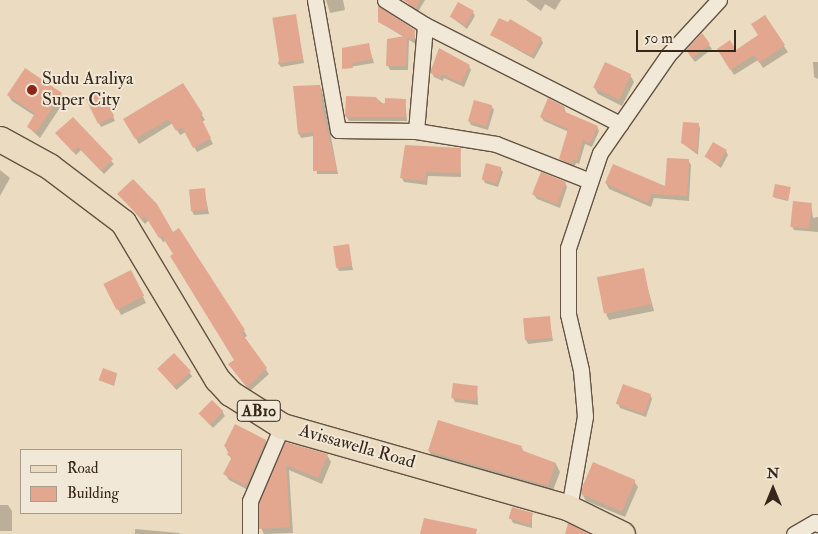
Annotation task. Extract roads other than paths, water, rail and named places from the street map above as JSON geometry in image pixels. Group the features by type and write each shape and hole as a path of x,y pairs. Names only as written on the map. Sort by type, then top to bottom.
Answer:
{"main road":[{"name":"Avissawella Road","path":"0,139 49,166 123,222 217,379 230,393 282,426 569,508 622,534"}],"street":[{"path":"315,0 338,130 416,131 496,144 590,181"},
{"path":"385,0 425,25 620,124"},
{"path":"569,508 586,416 581,370 568,314 568,248 600,153 668,55 719,0"},
{"path":"416,131 425,25"},
{"path":"250,534 250,501 282,426"},
{"path":"794,534 815,522 818,524"}],"place":[{"name":"Sudu Araliya Super City","path":"32,90"}]}
